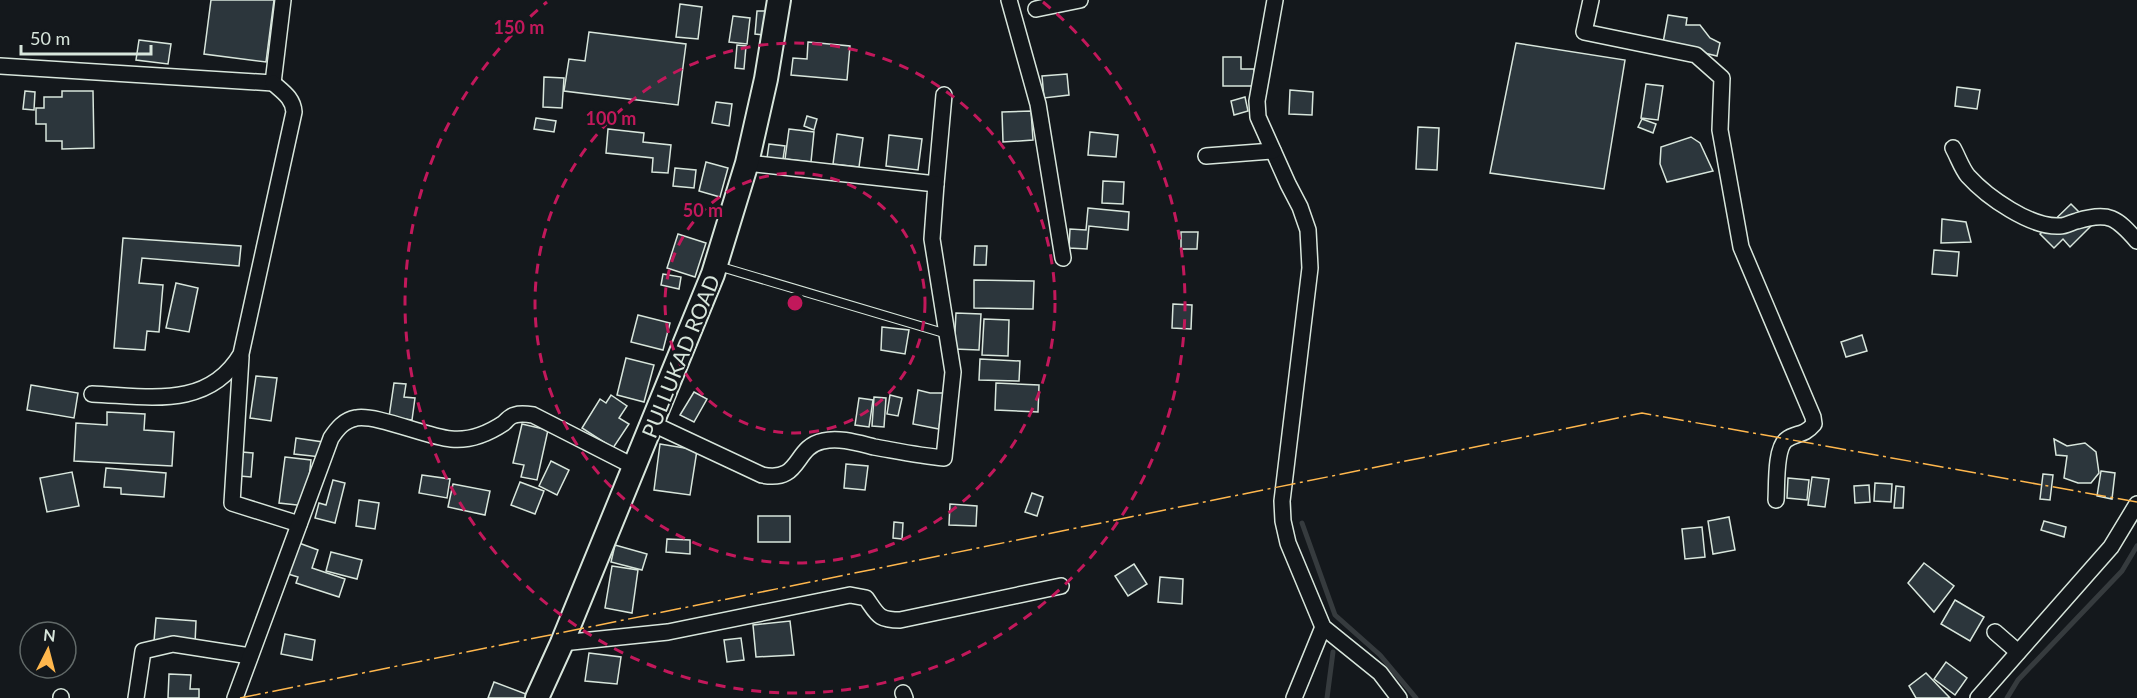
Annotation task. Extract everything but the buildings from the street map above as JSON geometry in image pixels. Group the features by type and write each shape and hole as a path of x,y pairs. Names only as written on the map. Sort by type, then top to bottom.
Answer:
{"street":[{"path":"273,83 283,0"},
{"path":"1009,0 1038,104 1063,258"},
{"path":"1036,9 1080,0"},
{"path":"1275,0 1257,101 1257,117 1300,207 1308,230 1310,268 1282,501 1283,521 1288,543 1323,627 1380,673 1399,698"},
{"path":"1591,0 1584,32 1696,55 1722,78 1720,130 1741,247 1814,424 1807,432 1786,440 1780,448 1776,500"},
{"name":"PULLUKAD ROAD","path":"537,698 653,424 716,265 747,163 766,79 774,1"},
{"path":"0,66 273,83 288,97 294,112 241,354 232,503 299,524"},
{"path":"653,424 762,475 772,477 783,476 792,469 805,451 822,441 844,441 923,457 944,458 953,372 932,239 944,95"},
{"path":"1953,148 1967,176 2003,206 2048,226 2062,226 2078,220 2106,217 2119,222 2137,241"},
{"path":"1206,156 1273,150"},
{"path":"747,163 936,184"},
{"path":"92,394 187,395 201,390 223,376 234,366 241,354"},
{"path":"235,698 331,438 336,430 347,421 358,418 452,440 472,438 489,432 513,415 533,416 635,467"},
{"path":"1978,698 2112,547 2137,504"},
{"path":"562,643 668,632 850,595 866,598 879,616 886,620 900,620 1061,586"},
{"path":"1294,698 1323,627"},
{"path":"1995,632 2018,652"},
{"path":"136,698 143,651 173,644 250,656"}],"lane":[{"path":"716,265 947,334"}],"waterway":[{"path":"1302,523 1335,615 1380,655 1416,698"},
{"path":"2007,698 2018,680 2122,571 2137,546"},
{"path":"1327,698 1333,652"}],"power":[{"path":"240,698 1642,413 2137,502"}]}
